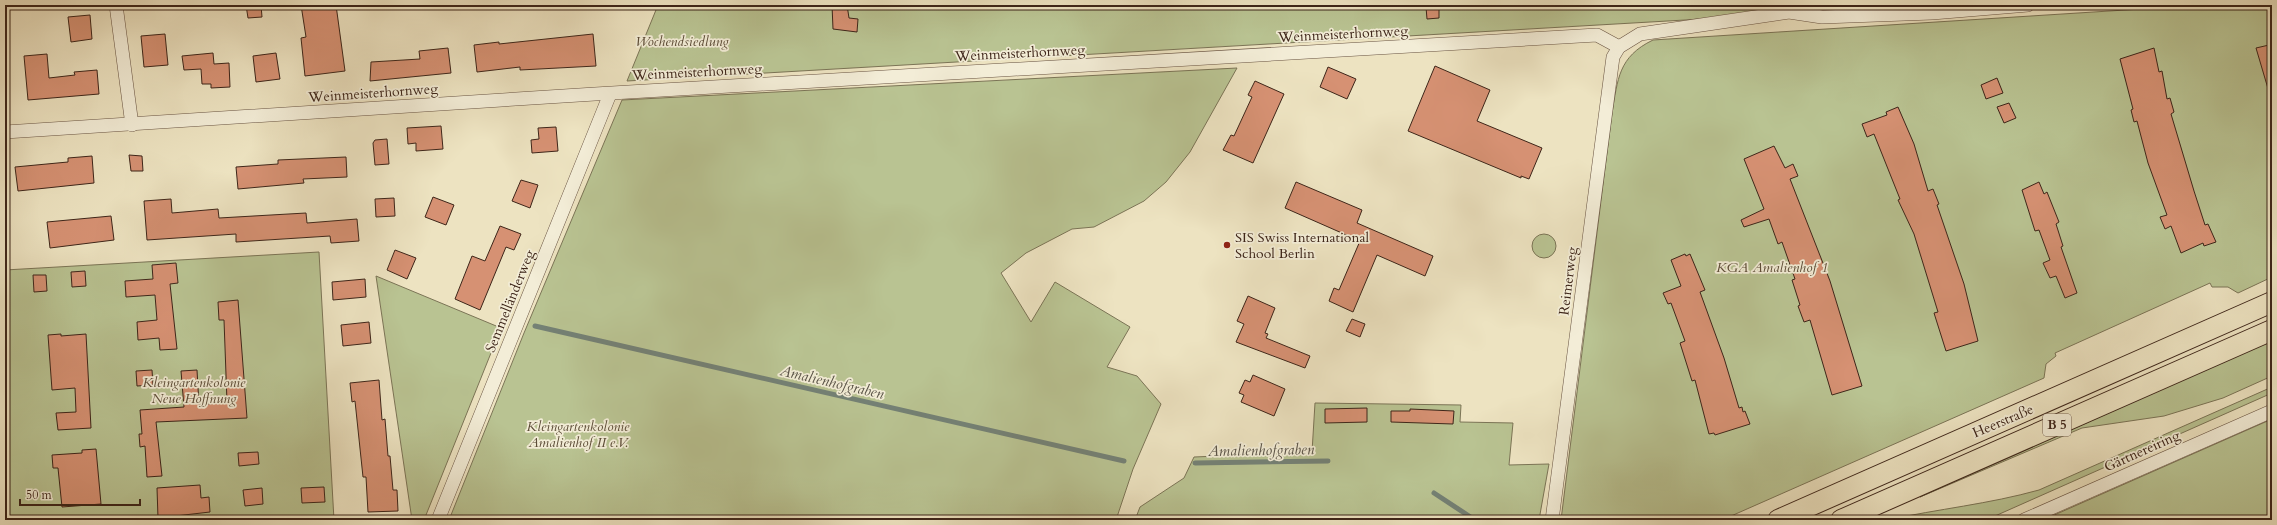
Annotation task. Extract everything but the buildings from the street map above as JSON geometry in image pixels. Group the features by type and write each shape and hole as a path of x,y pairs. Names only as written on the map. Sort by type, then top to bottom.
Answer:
{"main road":[{"name":"Heerstraße","path":"1778,520 2272,302"},
{"name":"Heerstraße","path":"1841,520 2272,330"}],"street":[{"path":"116,5 132,125"},
{"path":"1619,47 1640,34 1789,12 1822,17 1932,13 2028,5"},
{"name":"Weinmeisterhornweg","path":"5,132 1597,35 1619,47"},
{"name":"Reimerweg","path":"1552,520 1612,65 1613,58 1619,47"},
{"name":"Semmelländerweg","path":"438,520 610,94"},
{"name":"Gärtnereiring","path":"2024,520 2272,411"}],"green space":[{"name":"Wochendsiedlung","path":"658,5 1905,5 1685,20 627,81"},
{"name":"KGA Amalienhof 1","path":"2204,5 2272,5 2272,277 2238,293 2228,287 2212,287 2210,283 2055,353 2056,356 2046,364 2044,378 1722,520 1561,520 1614,101 1618,79 1626,62 1641,47 1653,40"},
{"name":"Kleingartenkolonie Amalienhof II e.V.","path":"1237,68 1190,152 1166,182 1144,201 1094,227 1072,229 1026,253 1001,273 1031,322 1055,282 1130,327 1107,367 1137,376 1161,404 1133,469 1116,520 449,520 524,333 622,100"},
{"path":"1544,234 1553,237 1556,246 1553,255 1544,258 1535,255 1532,246 1535,237"},
{"name":"Kleingartenkolonie Neue Hoffnung","path":"319,252 334,520 5,520 5,270"},
{"path":"376,276 501,328 424,520 412,520"},
{"path":"2272,340 2272,376 2223,398 2164,416 2082,428 1920,497"},
{"path":"2272,387 2272,393 1986,520 1887,520 2001,499 2039,490"},
{"path":"1315,403 1461,405 1460,422 1513,423 1509,465 1549,464 1539,520 1135,520 1140,507 1184,478 1194,457 1312,452"},
{"path":"2272,419 2272,520 2043,520"}],"waterway":[{"name":"Amalienhofgraben","path":"535,326 1124,461"},
{"name":"Amalienhofgraben","path":"1195,463 1328,461"},
{"name":"Amalienhofgraben","path":"1434,493 1475,520"}],"place":[{"name":"SIS Swiss International School Berlin","path":"1227,245"}]}
